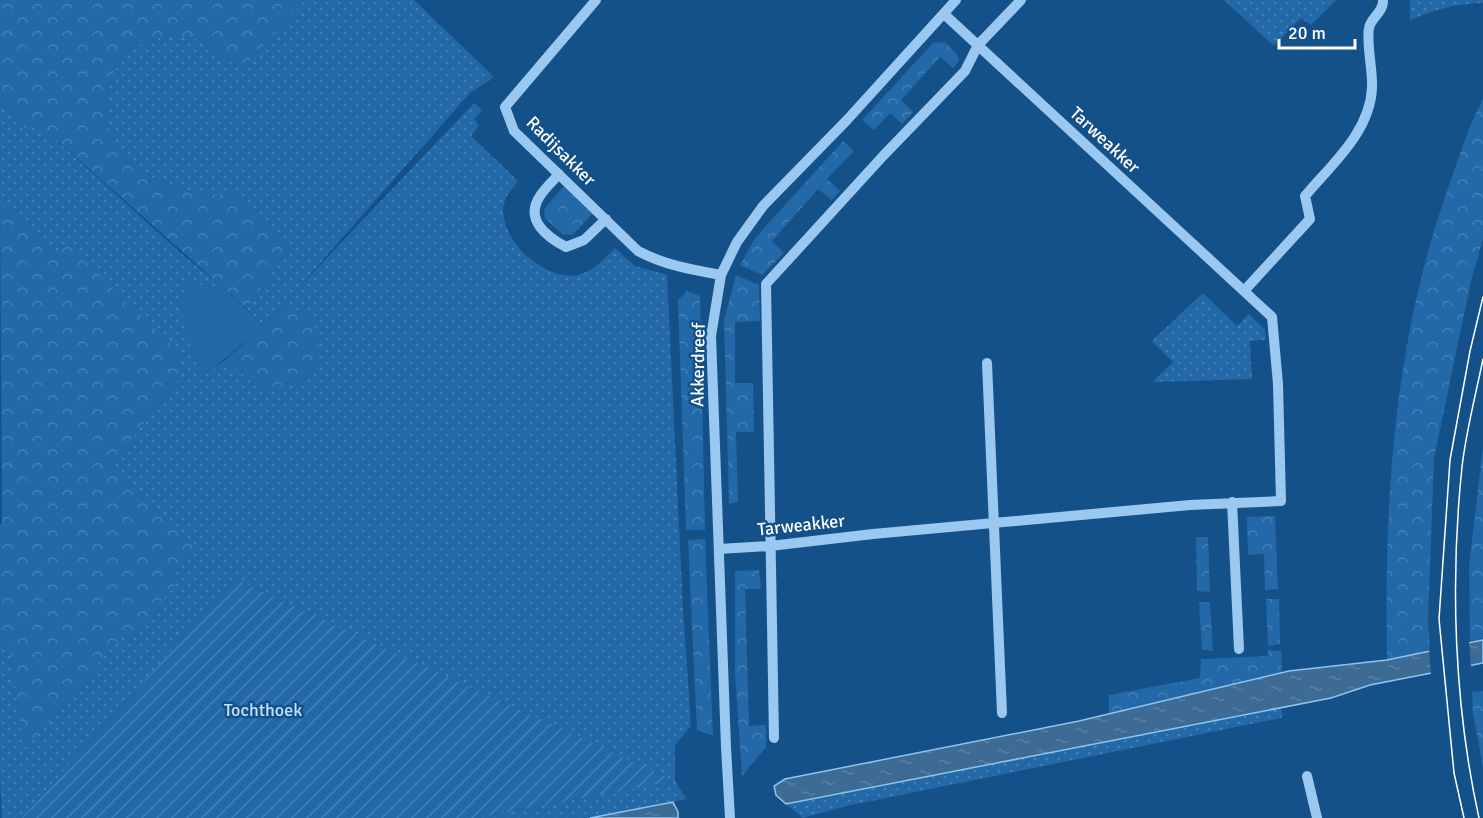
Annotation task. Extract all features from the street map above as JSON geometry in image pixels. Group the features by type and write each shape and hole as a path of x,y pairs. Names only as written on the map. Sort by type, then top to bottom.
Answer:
{"street":[{"name":"Radijsakker","path":"596,0 505,108 514,130 638,251 686,269 722,275"},
{"name":"Akkerdreef","path":"730,818 711,336 722,275 737,242 763,206 848,120 956,0"},
{"path":"774,738 766,284 883,156 965,71 978,45 1021,0"},
{"path":"1244,291 1310,219 1305,196 1360,132 1372,89 1369,26 1384,7 1383,0"},
{"name":"Tarweakker","path":"718,549 1232,502 1281,501 1278,384 1272,317 944,14"},
{"path":"559,174 539,196 534,213 539,229 550,239 566,247 584,240 606,219"},
{"path":"987,363 1002,713"},
{"path":"1232,502 1239,649"},
{"path":"1307,776 1317,818"}],"green space":[{"path":"0,0 305,0 241,70 199,39 167,35 131,49 108,80 106,123 125,161 155,179 196,194 231,194 291,249 246,308 34,120 26,129 0,97"},
{"path":"305,0 414,0 494,77 470,93 300,286 474,103 482,110 474,119 479,125 471,136 518,181 505,200 503,214 507,228 524,254 551,271 565,275 578,275 594,268 615,248 635,266 667,275 691,726 675,745 675,781 686,799 590,818 476,818 674,781 235,579 22,818 2,818 0,628 1,639 10,646 24,750 120,637 128,638 109,468 181,376 66,244 57,255 0,204 0,97 26,129 34,120 183,255 225,289 189,283 204,376 226,359 263,393 284,304 264,326 246,308 290,249 231,194 196,194 155,179 125,161 106,123 108,79 131,49 167,35 199,39 241,70"},
{"path":"1224,0 1336,0 1311,25 1301,18 1274,46"},
{"path":"1410,0 1483,0 1483,3 1446,8 1410,20"},
{"path":"945,42 956,53 959,60 953,68 940,57 901,100 913,112 902,124 890,113 874,130 862,120 933,43"},
{"path":"1483,99 1483,239 1471,281 1434,458 1428,619 1430,650 1387,660 1391,480 1404,362 1415,304 1430,246 1464,143"},
{"path":"843,141 854,151 827,179 840,191 832,200 818,189 772,241 784,253 762,275 740,265 756,237"},
{"path":"564,186 592,214 573,235 562,234 545,218 544,213 545,208"},
{"path":"0,204 57,255 66,243 178,351 181,376 109,468 194,546 174,570 175,586 128,638 120,638 24,751 10,646 1,639 0,628 0,525 2,523"},
{"path":"736,275 759,285 760,321 735,322 735,383 753,383 754,432 736,432 738,502 729,504 724,320"},
{"path":"189,283 225,289 264,326 204,376 192,357 181,307"},
{"path":"687,291 700,296 705,530 686,530 678,300"},
{"path":"1203,293 1237,326 1249,314 1265,330 1266,340 1250,341 1252,379 1153,382 1173,362 1152,341"},
{"path":"284,304 310,317 318,334 319,365 303,382 263,393 226,359 264,326"},
{"path":"1483,448 1483,640 1470,642 1469,565"},
{"path":"1275,516 1278,589 1265,590 1264,554 1248,555 1247,517"},
{"path":"1196,537 1208,537 1210,592 1197,591"},
{"path":"705,539 713,736 697,730 688,540"},
{"path":"759,570 761,589 745,589 749,726 766,725 766,747 742,776 735,672 735,571"},
{"name":"Tochthoek","path":"235,579 675,781 476,818 22,818"},
{"path":"1266,599 1279,599 1280,644 1268,646"},
{"path":"1199,602 1210,602 1213,651 1202,650"},
{"path":"1268,650 1281,651 1282,673 1109,714 1109,695 1200,678 1201,659 1268,656"},
{"path":"1483,691 1483,767 1473,713 1472,692"},
{"path":"1280,707 1283,714 1281,718 846,806 803,818 786,804"}],"water":[{"path":"1483,640 1483,663 1370,685 1331,698 786,804 776,795 774,786 785,779 1079,721 1289,671 1387,660"},
{"path":"673,802 678,818 590,818"}],"pier":[{"path":"1469,639 1471,668 1431,675 1429,647"}],"tram line":[{"path":"1464,818 1454,773 1439,619 1450,460 1470,351 1483,297"},
{"path":"1479,818 1464,732 1459,687 1456,554 1462,467 1483,359"}]}
